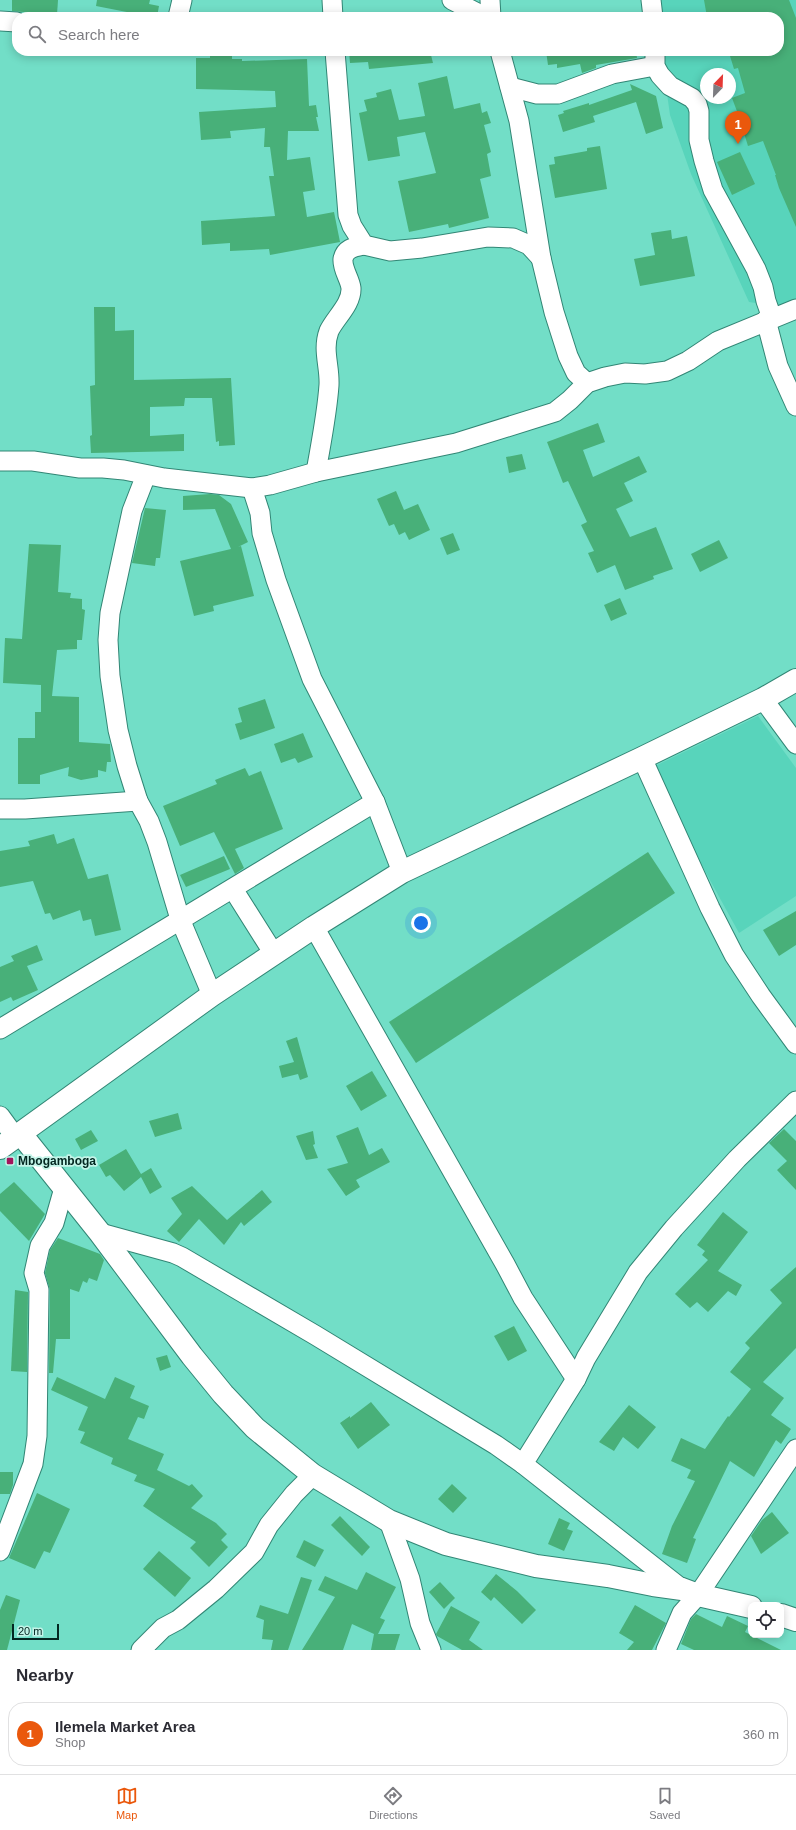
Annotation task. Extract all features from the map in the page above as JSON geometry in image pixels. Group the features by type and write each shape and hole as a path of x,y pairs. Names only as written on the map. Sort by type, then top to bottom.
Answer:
{"main road":[{"path":"748,1606 690,1592 608,1576 536,1566 446,1544 389,1521 313,1475 255,1428 223,1394 192,1356 100,1233 64,1188 12,1140 212,995 402,872 642,758 763,699 796,680"},
{"path":"784,1616 796,1620"}],"street":[{"path":"179,12 182,0"},
{"path":"332,0 333,12"},
{"path":"452,0 466,2 471,0"},
{"path":"452,0 475,12"},
{"path":"490,0 491,12"},
{"path":"651,0 652,12"},
{"path":"0,21 12,22"},
{"path":"335,56 348,215 352,226 364,245"},
{"path":"501,56 519,121 541,258 554,312 568,356 576,372 587,383"},
{"path":"510,87 537,94 558,94 655,59 670,86 692,98 697,104 700,125 699,140 713,190 756,269 764,287 778,366 796,406"},
{"path":"316,472 329,386 329,370 325,356 325,345 329,331 349,297 351,288 343,259 347,251 353,247 364,245 390,251 422,248 488,237 513,238 529,245 541,258"},
{"path":"0,461 33,461 80,468 124,470 146,475 252,488 285,482 316,472 456,443 554,412 570,400 587,383 605,377 625,373 645,374 667,371 688,361 718,341 796,309"},
{"path":"146,475 132,511 111,607 108,640 110,676 118,730 127,766 138,800 157,842 180,919 212,995"},
{"path":"252,488 260,513 262,533 276,580 312,679 375,802 402,872"},
{"path":"763,699 796,744"},
{"path":"642,758 710,908 734,955 761,996 796,1044"},
{"path":"0,809 25,809 138,800"},
{"path":"0,1030 180,919 233,889 375,802"},
{"path":"233,889 274,954"},
{"path":"314,928 523,1298 576,1379"},
{"path":"523,1464 576,1379 586,1358 638,1272 674,1228 737,1159 796,1100"},
{"path":"0,1116 12,1140"},
{"path":"0,1551 33,1464 37,1436 39,1290 34,1273 40,1246 54,1224 64,1188"},
{"path":"100,1233 173,1253 182,1257 315,1335 496,1445 690,1592"},
{"path":"666,1650 690,1592 796,1449"},
{"path":"141,1650 163,1628 178,1620 216,1589 254,1552 269,1525 294,1494 313,1475"},
{"path":"389,1521 410,1579 420,1623 431,1650"}],"shaded area":[{"path":"657,0 796,0 796,304 781,307 749,302 691,174 670,115 662,56 784,56 784,12 658,12"},
{"path":"758,716 796,768 796,896 739,933 649,769"}],"building":[{"path":"12,0 58,0 57,12 12,11"},
{"path":"97,0 150,0 149,4 159,6 158,12 127,12 96,6"},
{"path":"704,0 789,0 796,18 796,227 779,188 776,175 763,141 748,146 734,104 736,104 736,96 745,93 738,68 734,68 730,56 784,56 784,12 706,12"},
{"path":"210,56 232,56 232,59 242,59 242,61 307,59 309,106 316,105 318,117 316,117 319,131 288,131 287,160 310,157 315,190 303,192 307,217 334,212 340,242 270,255 269,249 230,251 230,243 202,245 201,221 275,216 269,176 274,176 270,147 264,147 265,128 230,131 231,138 201,140 199,112 276,107 275,91 196,89 196,58 210,58"},
{"path":"349,56 431,56 433,63 369,69 368,62 350,63"},
{"path":"547,56 637,56 637,58 596,65 596,68 582,73 580,64 557,68 557,64 548,65"},
{"path":"447,76 454,109 480,103 482,113 487,111 491,123 484,125 491,152 487,154 491,176 480,179 489,218 449,228 448,224 409,232 398,181 436,173 425,132 397,137 400,156 368,161 359,113 367,111 364,100 377,97 376,93 391,89 399,120 425,116 418,83"},
{"path":"630,84 656,96 663,128 646,134 636,102 593,116 595,122 563,132 558,115 564,113 563,111 589,103 589,105 632,90"},
{"path":"600,146 607,189 555,198 549,165 555,164 554,157 587,151 587,148"},
{"path":"740,152 755,184 732,195 717,162"},
{"path":"671,230 672,239 687,236 695,276 640,286 634,259 655,255 651,233"},
{"path":"94,307 115,307 115,331 134,330 134,380 231,378 235,445 219,446 219,441 216,442 212,398 185,398 184,406 150,407 150,436 184,434 184,451 91,453 90,436 92,435 90,386 95,385"},
{"path":"598,423 605,442 583,450 593,477 639,456 647,472 624,483 633,501 616,509 630,537 656,527 673,569 653,576 654,579 625,590 615,565 597,573 588,553 594,551 581,525 587,522 568,481 563,483 547,442"},
{"path":"522,454 526,469 509,473 506,457"},
{"path":"396,491 404,510 418,504 430,530 409,540 405,532 399,535 394,524 389,526 377,499"},
{"path":"210,494 219,495 231,504 248,542 238,547 241,546 254,596 213,606 214,611 194,616 180,561 231,549 215,509 183,510 183,496"},
{"path":"145,508 166,510 160,558 156,558 155,566 132,563"},
{"path":"453,533 460,550 447,555 440,538"},
{"path":"719,540 728,558 700,572 691,554"},
{"path":"29,544 61,545 58,592 71,593 70,598 82,599 82,609 85,610 82,640 77,640 77,649 57,650 52,696 79,697 79,742 110,744 111,762 107,762 106,772 98,770 98,777 81,780 68,776 69,767 40,775 40,784 18,784 18,738 35,738 35,712 41,712 41,685 3,683 5,638 22,639"},
{"path":"620,598 627,614 611,621 604,605"},
{"path":"265,699 275,728 240,740 235,724 242,722 238,708"},
{"path":"303,733 313,757 298,763 295,758 281,763 274,744"},
{"path":"245,768 249,776 261,771 283,829 235,849 244,868 235,874 214,832 180,846 163,806 217,784 215,780"},
{"path":"54,834 57,844 74,838 88,879 108,874 121,930 95,936 91,919 83,921 80,910 53,920 50,913 45,914 33,881 0,887 0,851 30,846 28,841"},
{"path":"648,852 675,893 416,1063 389,1022"},
{"path":"224,856 230,869 186,887 180,875"},
{"path":"796,911 796,945 779,956 763,930"},
{"path":"37,945 43,960 27,966 38,990 13,1001 11,997 0,1002 0,967 14,961 11,956"},
{"path":"297,1037 308,1077 300,1080 298,1074 282,1078 279,1066 294,1062 286,1041"},
{"path":"372,1071 387,1096 361,1111 346,1086"},
{"path":"178,1113 182,1129 155,1137 149,1121"},
{"path":"358,1127 369,1155 382,1148 390,1162 356,1180 360,1187 346,1196 327,1169 348,1163 336,1136"},
{"path":"784,1129 796,1141 796,1190 777,1170 787,1161 769,1143"},
{"path":"91,1130 98,1141 81,1150 75,1139"},
{"path":"313,1131 315,1144 313,1145 318,1158 306,1160 296,1136"},
{"path":"126,1149 141,1174 151,1168 162,1187 150,1194 141,1177 124,1191 110,1175 106,1177 99,1165"},
{"path":"14,1182 45,1214 29,1241 0,1211 0,1194"},
{"path":"192,1186 227,1220 262,1190 272,1202 244,1226 241,1222 224,1245 199,1219 179,1242 167,1231 182,1214 171,1198"},
{"path":"723,1212 748,1232 718,1271 742,1285 736,1296 728,1291 708,1312 697,1302 690,1308 675,1294 708,1260 702,1255 705,1251 697,1245"},
{"path":"58,1238 100,1254 104,1260 97,1281 89,1278 87,1283 83,1281 79,1292 70,1289 70,1339 56,1339 53,1373 49,1373 50,1290 45,1273 50,1250"},
{"path":"796,1267 796,1348 763,1382 784,1398 771,1415 791,1429 781,1444 776,1440 754,1477 730,1461 693,1538 696,1539 687,1563 662,1554 672,1526 695,1481 687,1478 691,1470 671,1461 681,1438 705,1449 728,1416 729,1417 751,1389 730,1372 750,1348 745,1343 782,1303 770,1290"},
{"path":"15,1290 28,1292 27,1372 11,1371"},
{"path":"514,1326 527,1351 508,1361 494,1336"},
{"path":"167,1355 171,1367 160,1371 156,1358"},
{"path":"57,1377 105,1399 115,1377 135,1386 130,1398 149,1406 144,1419 138,1417 128,1439 164,1454 157,1470 189,1486 192,1484 203,1496 191,1508 216,1523 227,1534 221,1540 228,1547 209,1567 190,1548 196,1542 143,1506 155,1489 134,1481 137,1475 111,1464 113,1458 80,1443 85,1432 78,1430 88,1407 51,1390"},
{"path":"371,1402 390,1425 358,1449 340,1423 350,1416 350,1418"},
{"path":"629,1405 656,1427 638,1449 623,1437 614,1451 599,1442"},
{"path":"0,1472 13,1472 13,1485 10,1494 0,1494"},
{"path":"452,1484 467,1498 453,1513 438,1499"},
{"path":"37,1493 70,1509 50,1553 44,1551 35,1569 9,1558"},
{"path":"772,1512 789,1533 761,1554 751,1536 762,1520"},
{"path":"340,1516 370,1547 362,1556 331,1525"},
{"path":"559,1518 570,1523 567,1529 573,1531 564,1551 548,1544"},
{"path":"304,1540 324,1550 315,1567 296,1557"},
{"path":"159,1551 191,1578 175,1597 143,1569"},
{"path":"366,1572 396,1587 380,1618 385,1620 378,1634 400,1634 395,1650 371,1650 374,1634 352,1624 343,1650 302,1650 335,1597 318,1590 325,1576 357,1590"},
{"path":"496,1574 517,1591 536,1610 522,1624 494,1597 491,1601 481,1592"},
{"path":"301,1577 312,1580 288,1650 271,1650 273,1640 262,1639 264,1620 256,1617 260,1605 288,1614"},
{"path":"440,1582 455,1598 444,1609 429,1592"},
{"path":"6,1595 20,1600 7,1650 0,1650 0,1610"},
{"path":"635,1605 666,1623 652,1650 627,1650 634,1642 619,1633"},
{"path":"451,1606 480,1622 469,1640 483,1650 462,1650 437,1636 436,1634"},
{"path":"696,1614 722,1627 727,1616 748,1626 745,1632 748,1634 748,1638 757,1638 781,1650 694,1650 681,1644 691,1619"}],"place":[{"name":"Ilemela Market Area","path":"738,144"},
{"name":"Mbogamboga","path":"10,1161"}]}
